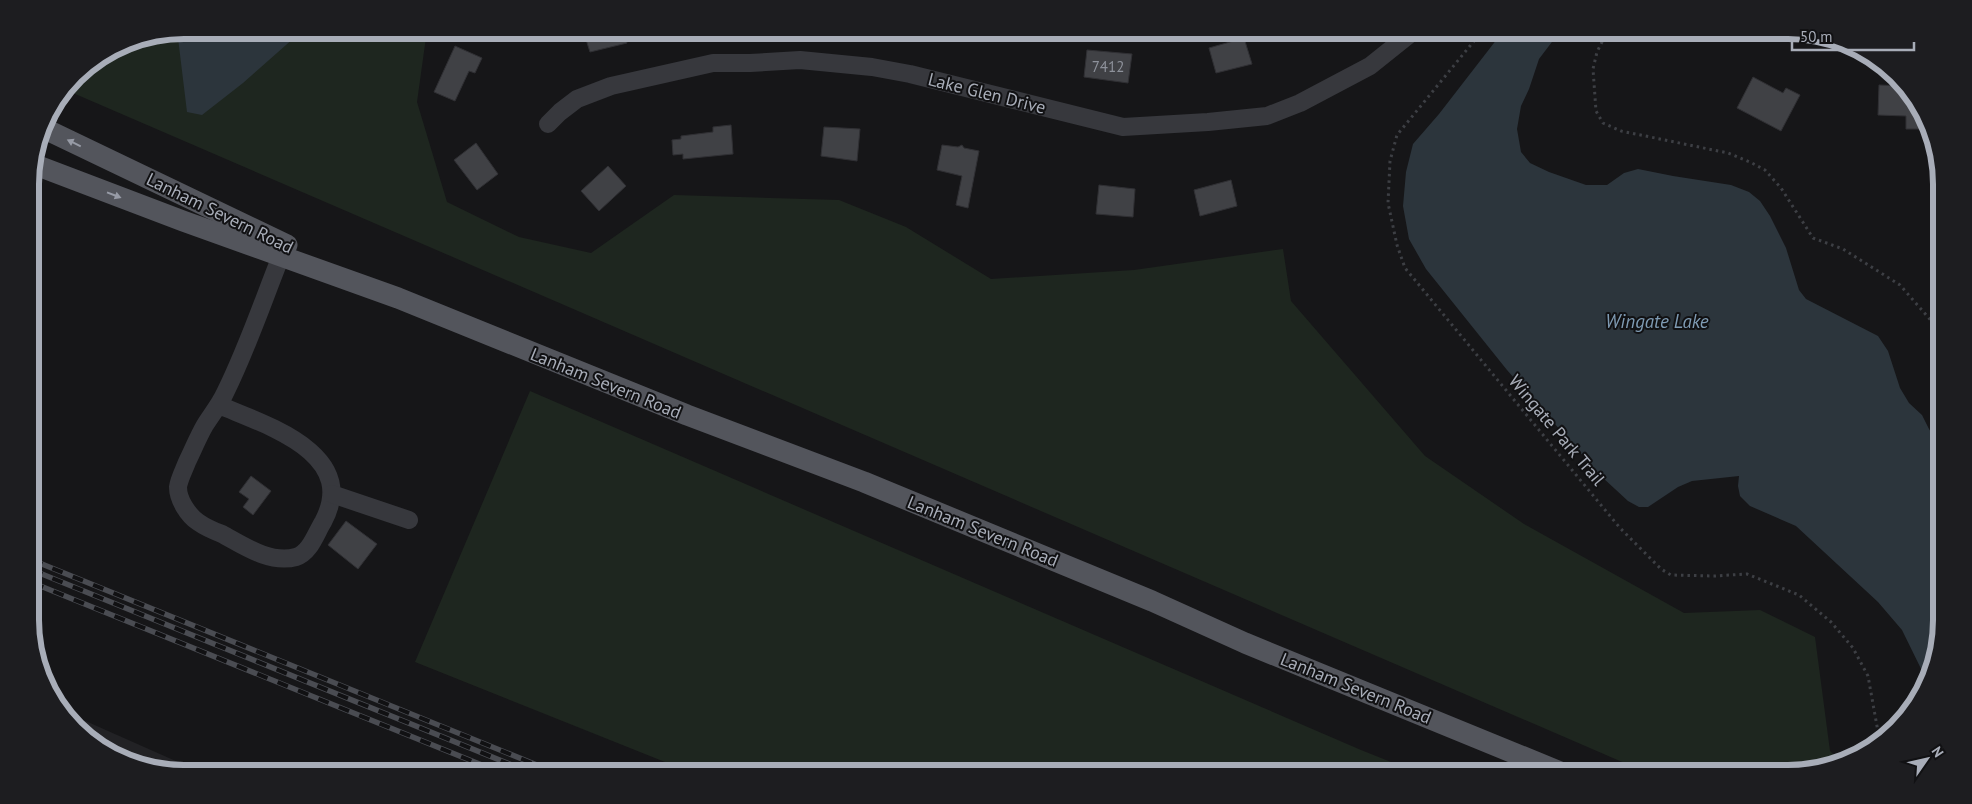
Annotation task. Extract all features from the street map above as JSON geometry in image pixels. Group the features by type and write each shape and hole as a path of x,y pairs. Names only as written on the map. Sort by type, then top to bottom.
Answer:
{"main road":[{"name":"Lanham Severn Road","path":"49,131 398,298"},
{"name":"Lanham Severn Road","path":"40,167 183,221 398,298 687,415 873,486 1152,601 1245,643 1543,765"}],"street":[{"name":"Lake Glen Drive","path":"548,124 577,99 611,86 714,63 800,60 872,66 1123,127 1208,122 1267,116 1300,103 1370,66 1404,39"},
{"path":"218,405 284,434 307,448 319,460 327,473 332,494 330,505 325,518 306,551 299,556 284,558 265,555 198,522 183,504 178,486 201,433 234,374 281,256"},
{"path":"332,494 409,520"}],"path":[{"name":"Wingate Park Trail","path":"1476,39 1396,135 1390,161 1388,203 1397,245 1405,268 1620,528 1661,569 1671,575 1714,576 1747,574 1799,595 1831,622 1853,648 1868,676 1878,733"},
{"path":"1604,39 1592,69 1596,111 1603,123 1621,131 1699,146 1728,154 1765,170 1781,188 1813,238 1843,249 1900,285 1933,323"}],"shaded area":[{"path":"426,39 417,102 447,202 519,237 591,253 674,195 839,200 906,227 991,279 1134,270 1283,249 1291,301 1425,456 1524,524 1684,613 1760,610 1815,637 1830,751 1836,757 1797,765 1629,765 72,92 88,75 111,58 137,46 165,40"},
{"path":"530,391 1398,765 672,765 415,662"},
{"path":"76,717 185,765 165,764 137,758 103,741"}],"water":[{"path":"178,39 293,39 243,83 202,115 187,112"},
{"name":"Wingate Lake","path":"1497,39 1554,39 1539,59 1521,106 1517,129 1521,152 1530,163 1586,185 1607,185 1624,173 1638,169 1731,185 1749,192 1760,201 1770,216 1786,248 1799,290 1806,299 1878,336 1888,351 1900,388 1909,403 1922,415 1933,435 1933,629 1923,673 1902,630 1878,602 1796,526 1750,506 1740,496 1739,476 1692,481 1678,487 1648,507 1639,507 1628,501 1602,477 1507,370 1426,269 1409,239 1403,206 1406,172 1413,144 1439,114"}],"building":[{"path":"586,39 626,39 627,43 590,52"},
{"path":"1244,39 1252,64 1216,73 1209,48"},
{"path":"455,46 482,58 475,73 469,71 455,101 434,92"},
{"path":"1087,50 1132,54 1128,83 1084,77"},
{"path":"1753,77 1783,93 1786,88 1800,95 1781,131 1737,108"},
{"path":"1879,85 1895,86 1914,111 1922,129 1906,129 1906,116 1878,115"},
{"path":"731,125 733,154 683,159 683,154 673,155 672,140 681,139 681,136 713,132 713,127"},
{"path":"824,127 860,129 857,161 821,156"},
{"path":"476,143 498,174 477,190 454,160"},
{"path":"942,145 958,147 962,145 964,148 979,151 968,208 956,205 962,176 937,170"},
{"path":"608,166 626,186 599,211 581,191"},
{"path":"1231,180 1237,206 1200,216 1194,190"},
{"path":"1099,185 1135,189 1133,217 1096,214"},
{"path":"251,476 271,491 253,515 243,507 249,499 239,492"},
{"path":"346,521 377,544 358,569 328,545"}],"railway":[{"path":"39,563 537,765"},
{"path":"39,573 512,765"},
{"path":"39,585 482,765"}]}
